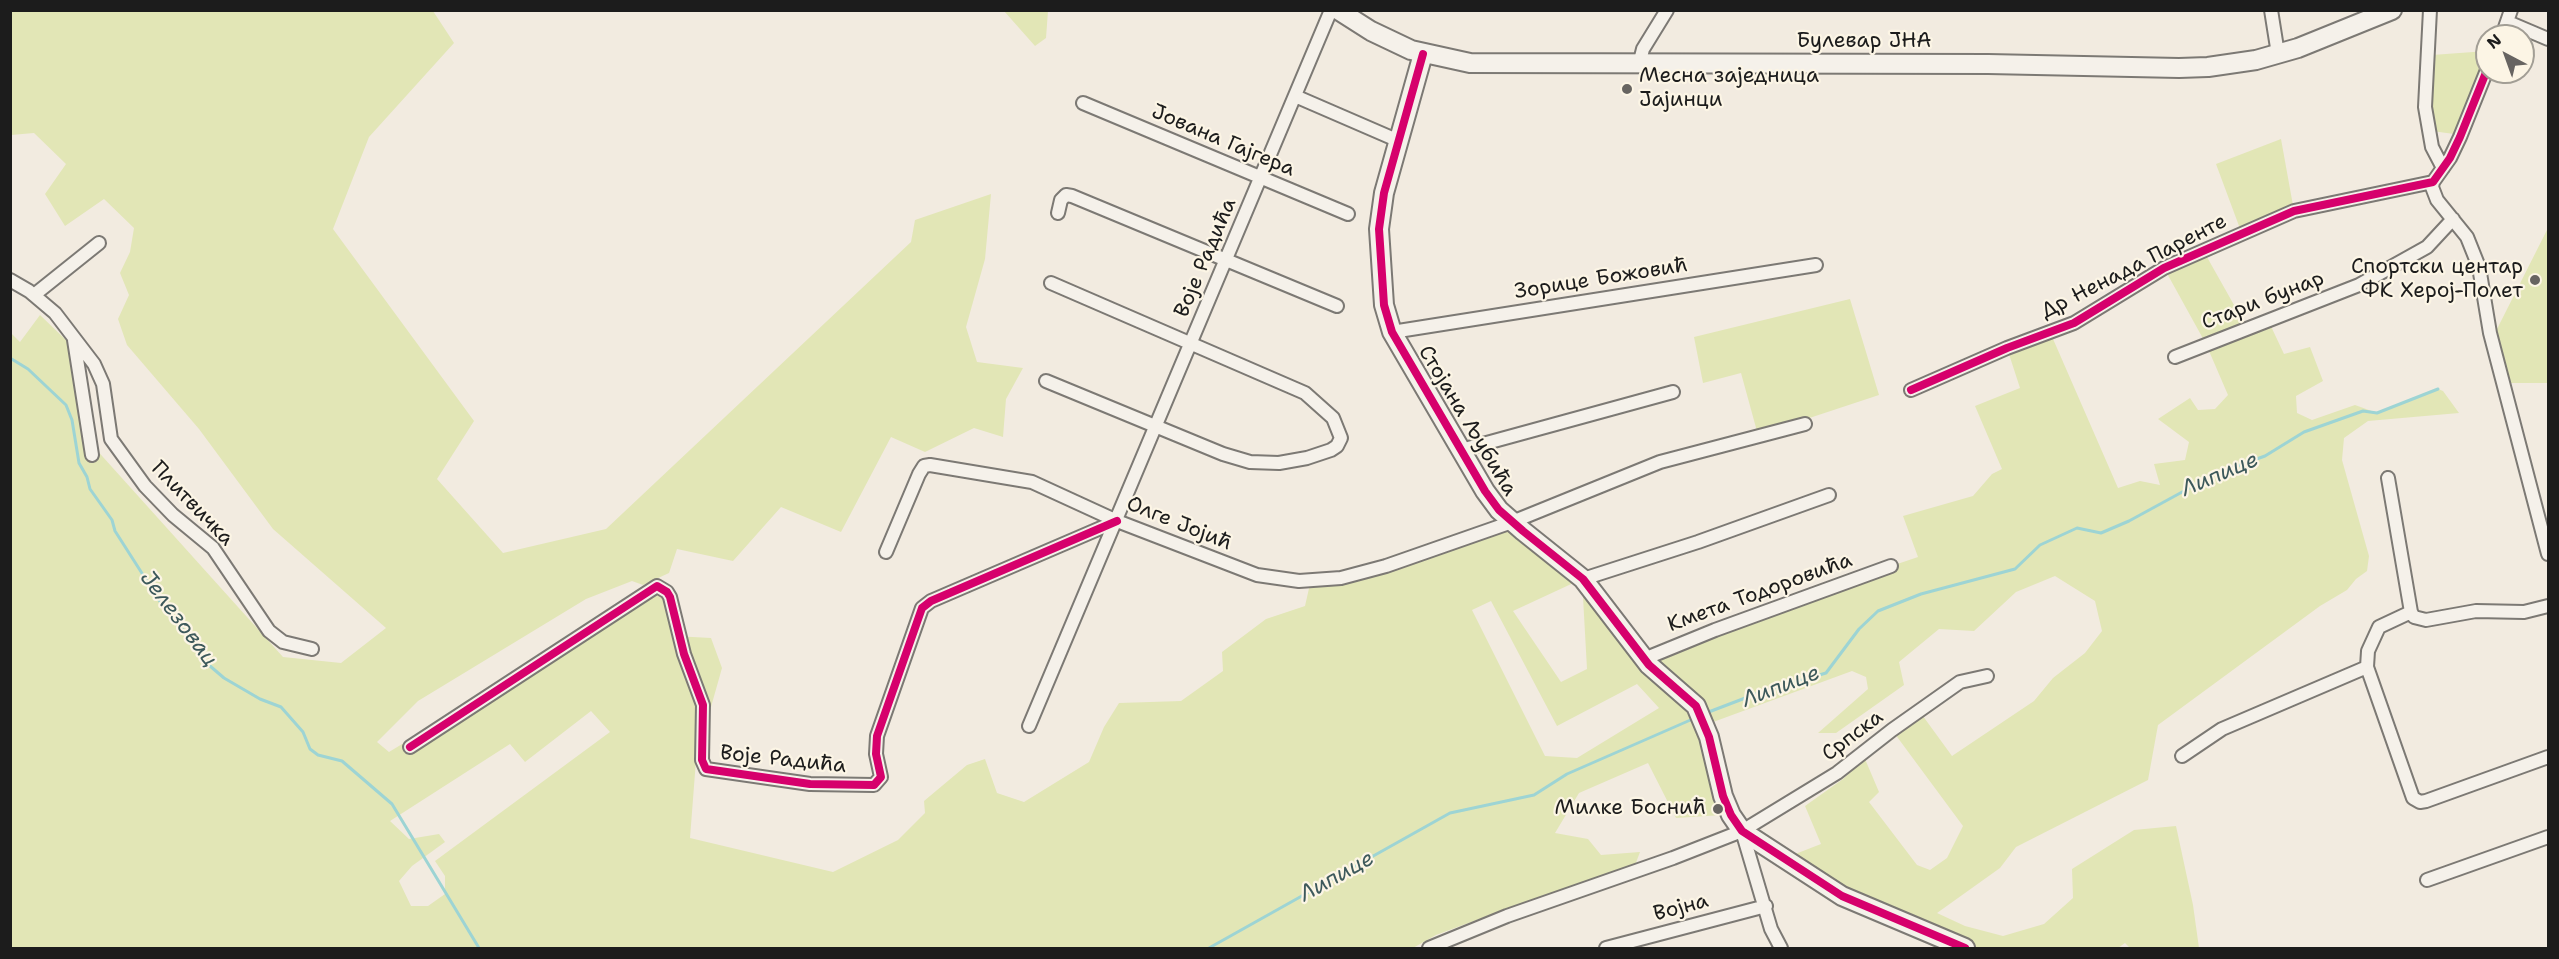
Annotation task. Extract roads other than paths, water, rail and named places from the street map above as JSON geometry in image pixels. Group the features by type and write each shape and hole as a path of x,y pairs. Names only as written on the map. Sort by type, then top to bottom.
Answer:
{"street":[{"name":"Воје Радића","path":"1029,726 1331,10"},
{"name":"Булевар ЈНА","path":"1338,10 1380,35 1423,54 1470,63 1988,64 2198,67 2235,64 2278,54 2392,10"},
{"path":"1639,65 1643,49 1667,10"},
{"path":"2271,10 2278,54"},
{"path":"2430,10 2426,107 2432,147 2443,168"},
{"path":"2510,16 2548,39"},
{"name":"Стојана Љубића","path":"1423,54 1384,193 1379,229 1383,294 1392,332 1461,450 1492,501 1512,522 1583,579 1644,659 1701,716 1723,796 1731,815 1742,831 1842,896 1965,948"},
{"path":"2481,84 2460,136 2432,187 2437,200 2467,237 2479,267 2490,333 2548,555"},
{"path":"1295,96 1399,141"},
{"name":"Јована Гајгера","path":"1083,103 1348,214"},
{"name":"Др Ненада Паренте","path":"1911,390 2007,348 2074,323 2164,268 2294,211 2433,182"},
{"path":"1058,213 1061,200 1066,195 1072,196 1337,306"},
{"name":"Стари бунар","path":"2175,357 2359,285 2427,247 2452,219"},
{"path":"34,295 99,243"},
{"name":"Зорице Божовић","path":"1392,332 1816,265"},
{"name":"Плитвичка","path":"10,280 34,295 56,313 100,374 111,439 129,465 166,508 213,548 269,632 283,642 312,649"},
{"path":"1046,381 1223,454 1263,464 1307,459 1337,446 1341,438 1326,410 1298,390 1051,284"},
{"path":"73,336 92,455"},
{"path":"1461,450 1673,392"},
{"name":"Олге Јојић","path":"885,552 919,474 924,466 930,465 1032,482 1117,521 1246,572 1299,581 1341,578 1366,572 1512,522 1660,462 1805,424"},
{"path":"2388,478 2410,612 2417,619 2426,620 2476,611 2523,612 2548,606"},
{"path":"1583,579 1698,542 1829,495"},
{"name":"Воје Радића","path":"410,747 657,586 667,592 670,597 681,642 703,705 702,760 706,769 810,784 874,785 881,777 876,754 877,736 922,608 931,602 1117,521"},
{"name":"Кмета Тодоровића","path":"1644,659 1714,630 1892,566"},
{"path":"2410,612 2379,627 2368,651 2367,666 2416,801 2426,801 2548,757"},
{"path":"2182,756 2222,729 2367,666"},
{"name":"Српска","path":"1429,948 1507,916 1664,862 1742,831 1837,773 1955,686 1987,676"},
{"path":"1742,831 1766,906 1771,930 1781,948"},
{"path":"2427,880 2548,837"},
{"name":"Војна","path":"1606,948 1766,906"}],"waterway":[{"name":"Јелезовац","path":"10,358 28,369 66,405 72,420 79,463 87,477 90,489 112,520 115,531 168,614 185,632 203,660 224,678 260,699 281,707 303,732 310,749 318,755 342,761 392,804 479,948"},
{"name":"Липице","path":"1706,713 1761,692 1826,673 1859,629 1878,611 1921,594 2015,569 2040,545 2077,528 2101,533 2129,521 2217,473 2265,456 2304,432 2363,411 2377,413 2438,389"},
{"name":"Липице","path":"1209,948 1450,813 1534,795 1567,774 1695,718"}],"place":[{"name":"Месна заједница Јајинци","path":"1627,89"},
{"name":"Спортски центар ФК Херој-Полет","path":"2535,280"},
{"name":"Милке Боснић","path":"1718,809"}]}
